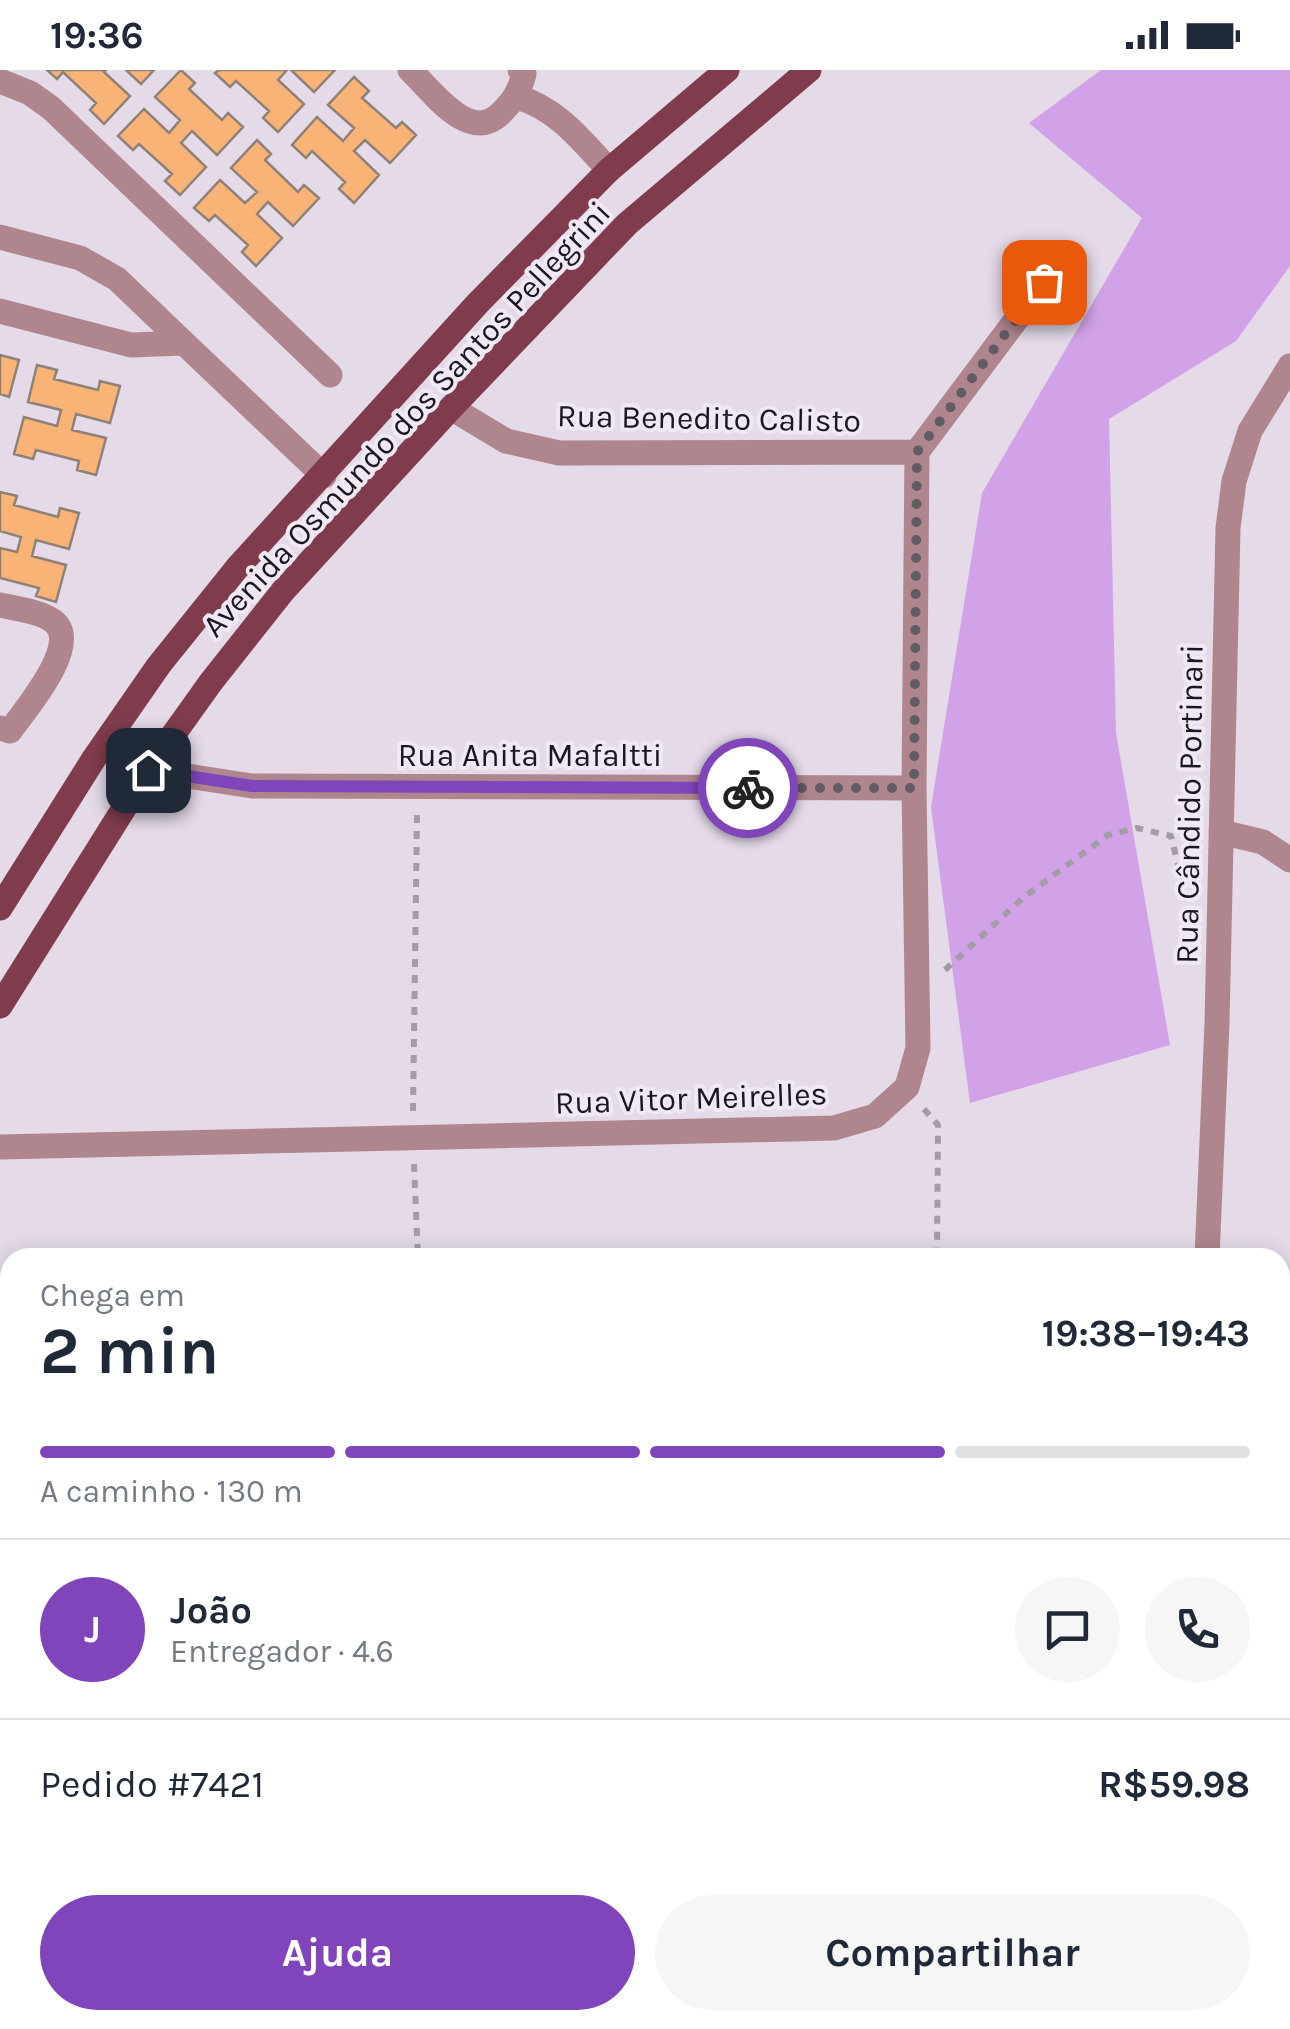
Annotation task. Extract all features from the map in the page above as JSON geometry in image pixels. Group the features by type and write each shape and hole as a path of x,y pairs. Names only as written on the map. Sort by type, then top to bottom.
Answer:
{"main road":[{"name":"Avenida Osmundo dos Santos Pellegrini","path":"0,908 159,664 237,568 478,303 609,170 727,70"},
{"name":"Avenida Osmundo dos Santos Pellegrini","path":"0,1006 148,770 283,591 627,224 810,70"}],"street":[{"path":"410,70 458,116 476,125 494,120 518,96 524,74 520,70"},
{"path":"0,82 30,93 52,108 330,375"},
{"path":"518,96 552,112 609,170"},
{"path":"0,237 80,258 117,279 324,476"},
{"path":"907,1088 918,1048 914,788 917,452 1066,253"},
{"path":"0,311 131,345 184,343"},
{"name":"Rua Cândido Portinari","path":"1207,1248 1227,547 1234,481 1250,431 1290,366"},
{"name":"Rua Benedito Calisto","path":"451,408 506,442 559,452 917,452"},
{"path":"0,605 50,619 60,627 62,640 50,676 10,731 0,728"},
{"name":"Rua Anita Mafaltti","path":"148,770 252,786 914,788"},
{"path":"1222,832 1263,842 1290,860"},
{"name":"Rua Vitor Meirelles","path":"0,1147 834,1128 875,1116 907,1088"}],"path":[{"path":"418,787 413,1138 418,1248"},
{"path":"915,998 1024,897 1108,835 1137,828 1171,836 1192,920"},
{"path":"907,1088 938,1124 937,1248"}],"shaded area":[{"path":"1101,70 1290,70 1290,266 1236,341 1109,419 1116,733 1170,1045 970,1103 931,807 982,493 1142,218 1029,123"}],"building":[{"path":"47,70 106,70 130,96 104,124 90,110 96,103 63,72 57,79"},
{"path":"126,70 154,70 141,84"},
{"path":"181,70 195,83 189,89 222,120 228,113 243,127 217,155 192,131 181,143 206,167 180,195 165,181 172,174 139,144 133,150 118,136 144,109 169,133 180,120 155,97"},
{"path":"287,70 278,80 304,104 278,132 263,118 269,111 236,81 230,87 215,73"},
{"path":"291,70 335,70 314,92"},
{"path":"354,77 369,91 362,98 396,128 402,122 416,135 390,163 365,140 354,151 379,175 354,203 339,189 345,182 312,151 306,158 292,145 317,117 343,141 354,128 328,105"},
{"path":"257,140 271,154 265,160 298,192 304,185 319,198 293,226 268,202 257,214 282,238 256,266 242,252 248,245 215,215 209,221 194,208 220,180 245,203 257,192 231,168"},
{"path":"0,355 19,360 9,397 0,394"},
{"path":"37,365 57,370 54,379 98,390 100,381 120,386 110,423 76,414 72,430 106,438 96,475 77,470 79,461 36,450 33,459 14,454 24,417 57,426 61,410 28,402"},
{"path":"0,492 17,496 14,505 58,517 60,508 79,513 69,549 36,540 32,556 66,565 56,602 36,596 39,588 0,578 0,548 17,552 21,537 0,531"}],"way so far":[{"path":"748,788 914,788 917,452 1044,282"}],"route":[{"path":"148,770 252,786 748,788"}]}
